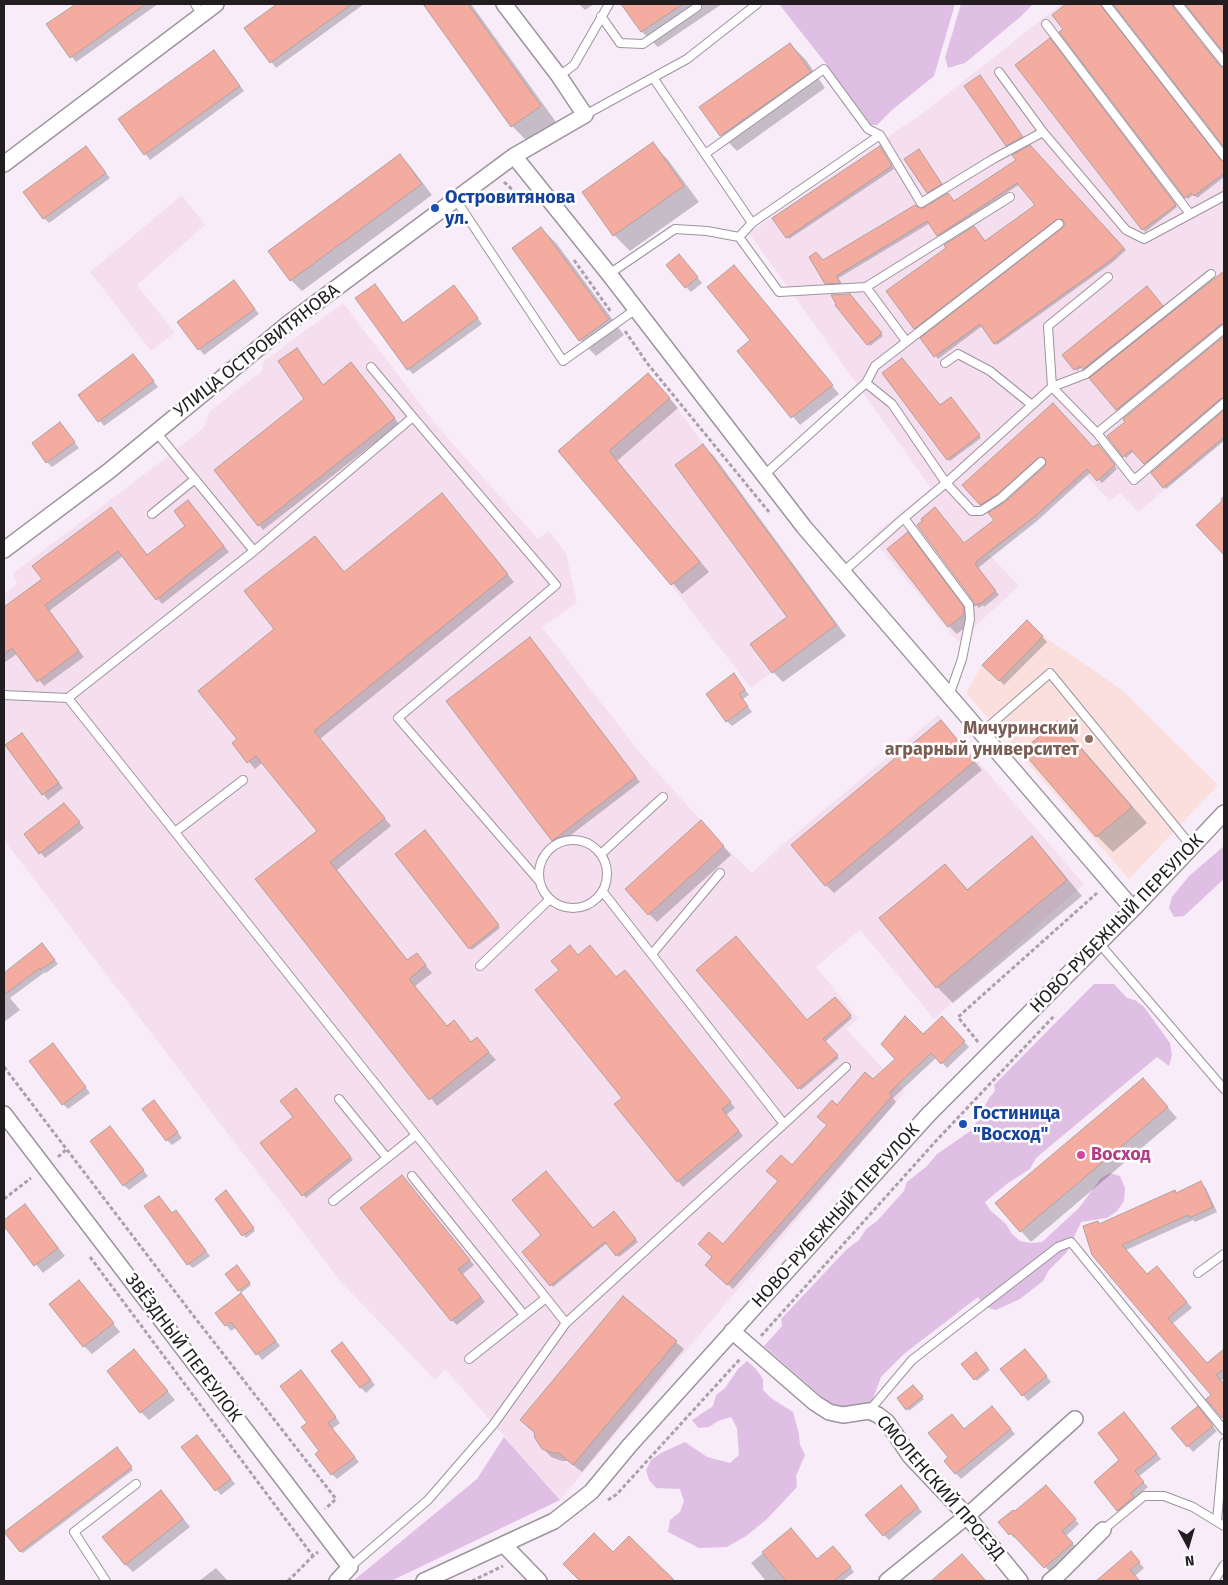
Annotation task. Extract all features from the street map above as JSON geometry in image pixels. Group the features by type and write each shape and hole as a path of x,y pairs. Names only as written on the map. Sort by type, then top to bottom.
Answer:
{"street":[{"path":"4,164 198,9 216,4"},
{"path":"504,4 559,76 585,115"},
{"name":"УЛИЦА ОСТРОВИТЯНОВА","path":"4,550 109,471 289,323 514,156 585,115"},
{"path":"514,156 609,274 804,527 1133,908"},
{"name":"НОВО-РУБЕЖНЫЙ ПЕРЕУЛОК","path":"424,1581 554,1521 591,1492 630,1445 928,1114 1099,943 1224,813"},
{"name":"ЗВЁЗДНЫЙ ПЕРЕУЛОК","path":"4,1114 350,1567"},
{"name":"СМОЛЕНСКИЙ ПРОЕЗД","path":"732,1331 815,1404 829,1412 843,1415 869,1411 887,1422 910,1456 967,1516 1020,1581"},
{"path":"887,1581 967,1516 1075,1419"},
{"path":"1050,1581 1103,1530"},
{"path":"504,1545 539,1581"},
{"path":"337,1581 350,1567"}],"lane":[{"path":"559,76 574,65 608,4"},
{"path":"585,115 654,79 687,59 757,4"},
{"path":"1106,4 1224,156"},
{"path":"1178,4 1224,62"},
{"path":"601,16 620,43 643,44 697,7"},
{"path":"1046,24 1190,214"},
{"path":"705,154 824,68 868,129 880,135 921,203 993,158 1043,132"},
{"path":"999,72 1043,132 1126,230 1144,238 1224,196"},
{"path":"654,79 752,223"},
{"path":"739,237 752,223 880,135"},
{"path":"609,274 675,229 707,231 739,237 780,292 866,286 1010,197"},
{"path":"456,200 563,361 636,309"},
{"path":"764,476 866,383 875,366 1059,224"},
{"path":"843,572 1052,388 1086,374 1211,274"},
{"path":"1108,277 1048,326 1052,388 1097,433 1134,480 1224,403"},
{"path":"866,286 906,341"},
{"path":"1097,433 1224,329"},
{"path":"945,363 958,354 990,371 1032,405"},
{"path":"371,367 556,585 398,718 540,882"},
{"path":"866,383 892,404 946,483 972,511 981,511 1000,498 1041,462"},
{"path":"4,696 68,698 254,551 413,417"},
{"path":"156,432 254,551"},
{"path":"152,514 195,479"},
{"path":"904,518 969,605 970,619 962,659 949,696"},
{"path":"982,733 1050,674 1192,847"},
{"path":"68,698 566,1323"},
{"path":"174,832 243,780"},
{"path":"601,854 663,797"},
{"path":"574,840 593,846 601,854 605,862 607,872 602,892 592,902 578,908 558,905 544,892 540,882 541,862 546,853 563,841 574,840"},
{"path":"652,954 720,873"},
{"path":"602,892 784,1124"},
{"path":"480,966 550,899"},
{"path":"1099,943 1224,1089"},
{"path":"350,1567 428,1500 494,1424 566,1323 846,1067"},
{"path":"339,1099 387,1158"},
{"path":"333,1201 416,1135"},
{"path":"412,1176 524,1315"},
{"path":"869,1411 912,1360 1058,1247 1070,1242 1224,1430"},
{"path":"1198,1274 1224,1254"},
{"path":"469,1359 546,1298"},
{"path":"1221,1524 1224,1442"},
{"path":"106,1581 74,1532 136,1484"},
{"path":"1103,1530 1144,1496 1164,1496 1194,1507 1221,1524"},
{"path":"1214,1581 1224,1565"}],"path":[{"path":"493,172 536,210"},
{"path":"572,257 647,363 772,517"},
{"path":"989,1054 958,1017 1098,893 1091,885"},
{"path":"601,1504 617,1494 935,1142 1056,1013"},
{"path":"4,1067 336,1499 313,1519"},
{"path":"25,1171 36,1186"},
{"path":"89,1257 314,1556"},
{"path":"288,1581 330,1541"},
{"path":"472,1581 517,1559"}],"shaded area":[{"path":"779,4 955,4 934,76 892,110 877,125 871,125"},
{"path":"961,4 1033,4 965,63 948,68 945,58"},
{"path":"1061,4 1224,4 1224,440 1138,512 1120,493 1110,501 1086,476 989,554 1019,586 958,642 871,537 931,488 749,233 927,110"},
{"path":"182,195 205,225 137,285 175,333 151,351 90,272"},
{"path":"343,303 438,427 538,539 549,531 566,553 577,603 542,627 642,755 724,846 752,873 782,845 938,715 1084,884 934,1019 860,930 816,967 858,1018 846,1029 905,1092 560,1500 445,1369 435,1380 341,1282 4,840 4,594 17,584 13,573 180,447 204,427 210,411 262,371 263,362"},
{"path":"648,373 670,398 836,625 751,688 671,585 558,451"},
{"name":"Мичуринский аграрный университет","path":"1027,620 1043,636 1121,689 1218,785 1129,879 966,693 982,665"},
{"path":"1224,846 1224,879 1184,916 1174,917 1169,908 1172,897 1189,876"},
{"path":"1094,984 1114,984 1127,998 1135,1000 1144,1007 1170,1043 1172,1055 1169,1066 1157,1057 1036,1158 1030,1169 1008,1183 985,1202 990,1210 1006,1224 1012,1234 1020,1241 1031,1243 1042,1242 1079,1208 1101,1178 1110,1173 1120,1176 1125,1188 1124,1201 1117,1211 1107,1218 1081,1222 1067,1252 1049,1270 1043,1281 1020,1299 996,1310 984,1307 978,1297 904,1354 881,1377 871,1404 853,1404 850,1407 830,1404 764,1346 782,1326 781,1319 847,1249 859,1240 866,1229 877,1221 904,1191 907,1182 927,1166 937,1154 972,1130 989,1098 995,1091 994,1085"},
{"path":"747,1361 763,1379 763,1390 771,1398 793,1412 800,1445 805,1455 796,1476 797,1487 766,1520 746,1536 727,1547 699,1548 668,1532 670,1520 680,1512 684,1501 680,1489 656,1488 649,1480 646,1470 651,1460 661,1453 685,1442 707,1457 730,1463 739,1455 737,1428 731,1417 718,1421 709,1427 698,1428 692,1420 713,1406 716,1395 725,1388 738,1369"},
{"path":"504,1437 560,1500 391,1581 353,1581 477,1479"}],"building":[{"path":"76,4 146,4 70,58 46,24"},
{"path":"277,4 352,4 270,63 244,28"},
{"path":"423,4 468,4 541,106 511,127"},
{"path":"621,4 683,4 641,32"},
{"path":"1066,4 1100,4 1224,162 1224,173 1194,196 1191,193 1185,198 1059,32 1063,29 1052,15"},
{"path":"1113,4 1172,4 1220,66 1224,68 1224,147"},
{"path":"1185,4 1224,4 1224,53"},
{"path":"1050,38 1176,205 1142,230 1015,65"},
{"path":"790,43 811,72 720,136 699,107"},
{"path":"214,50 240,86 144,155 118,119"},
{"path":"980,75 1023,137 1006,146 964,86"},
{"path":"653,142 684,186 613,236 582,192"},
{"path":"1030,145 1124,248 1111,260 994,344 980,324 934,357 920,338 1062,228 1065,224 1062,219 1056,220 914,329 886,291 946,248 944,245 974,226 985,241 1035,205 1017,183 937,236 927,221 836,276 841,283 825,284 809,257 816,252 823,260 915,205 923,208 948,193 954,201 1016,160 1012,155"},
{"path":"86,146 106,173 43,219 23,192"},
{"path":"880,146 892,166 786,238 772,218"},
{"path":"919,149 942,184 927,193 904,159"},
{"path":"400,154 422,184 290,281 268,251"},
{"path":"541,227 609,319 579,341 512,248"},
{"path":"679,254 698,277 685,288 666,265"},
{"path":"734,265 833,385 791,418 737,351 750,340 707,287"},
{"path":"1224,271 1224,324 1220,325 1116,410 1089,378"},
{"path":"234,280 255,309 198,350 177,322"},
{"path":"375,284 403,323 454,285 478,318 407,370 355,298"},
{"path":"1147,286 1163,306 1083,369 1079,366 1074,370 1062,355"},
{"path":"850,294 882,333 867,345 835,305 831,295"},
{"path":"1224,336 1224,398 1220,399 1144,464 1131,450 1123,457 1107,436 1125,422 1123,419"},
{"path":"297,348 323,385 351,362 395,418 258,526 214,470 304,399 278,361"},
{"path":"133,354 154,381 98,422 78,395"},
{"path":"902,358 940,405 951,397 980,435 947,460 882,373"},
{"path":"648,373 670,398 609,451 700,562 671,585 558,451"},
{"path":"1053,403 1093,447 1098,444 1115,465 1097,481 1087,469 1033,518 978,560 975,564 996,591 975,606 974,602 917,525 935,507 964,543 994,520 988,513 1005,502 1045,466 1045,459 1042,457 1038,458 998,494 980,505 962,485"},
{"path":"1224,410 1224,437 1163,488 1151,473"},
{"path":"60,422 75,442 46,463 32,443"},
{"path":"703,444 836,625 772,673 750,644 787,617 675,465"},
{"path":"442,493 508,574 314,731 385,818 330,862 407,960 417,953 426,965 409,979 447,1026 454,1020 471,1042 477,1037 489,1052 429,1100 255,879 317,831 256,756 247,763 232,743 237,739 198,691 274,629 244,591 315,536 344,572"},
{"path":"1224,499 1224,555 1196,525"},
{"path":"188,500 224,546 156,600 118,551 45,605 79,651 37,682 12,648 4,654 4,607 42,579 32,566 111,507 147,555 185,526 174,511"},
{"path":"908,532 964,607 964,614 948,627 887,549"},
{"path":"1027,620 1043,636 999,681 982,665"},
{"path":"530,637 636,777 552,841 446,701"},
{"path":"734,673 745,690 739,694 748,706 726,722 706,694"},
{"path":"941,720 975,761 825,886 791,845"},
{"path":"1057,721 1132,807 1096,837 1022,751"},
{"path":"22,733 59,783 42,795 5,745"},
{"path":"64,803 80,822 39,854 24,834"},
{"path":"701,820 724,846 648,915 625,889"},
{"path":"425,830 499,925 469,949 395,854"},
{"path":"1032,836 1067,880 936,988 879,918 945,864 967,890"},
{"path":"736,936 807,1020 835,997 851,1015 823,1039 838,1055 798,1089 696,970"},
{"path":"42,943 55,960 40,970 40,968 4,995 4,973"},
{"path":"570,945 578,955 590,945 616,977 625,970 731,1102 722,1109 739,1131 677,1182 614,1104 622,1098 535,990 559,970 551,961"},
{"path":"905,1016 923,1034 942,1016 965,1041 941,1064 931,1053 889,1093 892,1096 727,1285 705,1265 712,1257 698,1244 709,1232 723,1244 778,1181 766,1171 781,1155 792,1165 827,1125 817,1117 832,1100 837,1105 865,1072 873,1079 895,1059 881,1044"},
{"path":"53,1043 86,1087 62,1105 29,1061"},
{"name":"Восход","path":"1143,1078 1168,1107 1020,1232 995,1203"},
{"path":"296,1088 351,1157 302,1196 260,1143 293,1117 280,1101"},
{"path":"154,1100 178,1132 166,1141 142,1109"},
{"path":"110,1126 144,1170 123,1186 90,1141"},
{"path":"546,1171 593,1228 614,1211 636,1239 616,1256 605,1242 550,1286 522,1252 541,1235 512,1200"},
{"path":"402,1175 470,1260 458,1269 481,1297 451,1321 360,1208"},
{"path":"1201,1181 1213,1207 1189,1218 1188,1215 1122,1245 1147,1274 1157,1266 1187,1302 1168,1318 1207,1363 1224,1349 1224,1369 1216,1375 1224,1384 1224,1416 1222,1418 1206,1399 1211,1395 1092,1255 1083,1226 1098,1221 1099,1224 1175,1190 1176,1193"},
{"path":"226,1190 254,1228 242,1236 215,1199"},
{"path":"159,1196 172,1213 176,1210 206,1251 187,1265 144,1206"},
{"path":"25,1204 58,1248 34,1266 4,1226 4,1220"},
{"path":"237,1265 250,1283 238,1291 225,1274"},
{"path":"79,1280 114,1323 83,1347 49,1304"},
{"path":"241,1293 276,1341 256,1355 231,1322 225,1326 215,1313"},
{"path":"623,1296 677,1341 573,1465 559,1453 542,1449 535,1438 534,1432 520,1420"},
{"path":"342,1342 371,1380 360,1388 331,1351"},
{"path":"134,1349 168,1391 140,1413 107,1371"},
{"path":"1025,1349 1047,1376 1022,1396 1000,1369"},
{"path":"976,1352 988,1368 974,1380 961,1364"},
{"path":"301,1370 336,1417 328,1423 355,1457 331,1475 315,1454 319,1451 301,1427 307,1423 280,1386"},
{"path":"913,1385 923,1396 906,1410 897,1398"},
{"path":"992,1406 1011,1429 955,1474 944,1461 948,1457 928,1433 952,1414 964,1429"},
{"path":"1198,1406 1213,1426 1187,1447 1171,1428"},
{"path":"1124,1412 1157,1454 1135,1471 1144,1482 1131,1493 1134,1497 1117,1511 1094,1482 1119,1460 1098,1433"},
{"path":"197,1435 231,1479 215,1491 181,1447"},
{"path":"117,1447 132,1467 20,1552 4,1532"},
{"path":"901,1485 918,1507 883,1536 865,1515"},
{"path":"1046,1485 1076,1519 1062,1531 1073,1543 1044,1568 998,1522 1013,1510 1015,1511"},
{"path":"161,1490 183,1519 125,1565 102,1537"},
{"path":"791,1528 817,1559 833,1546 851,1567 833,1581 786,1581 762,1552"},
{"path":"594,1533 613,1552 629,1536 675,1581 580,1581 563,1564"},
{"path":"1131,1551 1140,1562 1130,1570 1140,1581 1096,1581"},
{"path":"962,1554 986,1581 931,1581"}],"place":[{"name":"Островитянова ул.","path":"435,208"},
{"name":"Мичуринский аграрный университет","path":"1089,739"},
{"name":"Гостиница \"Восход\"","path":"963,1124"},
{"name":"Восход","path":"1081,1155"}]}
